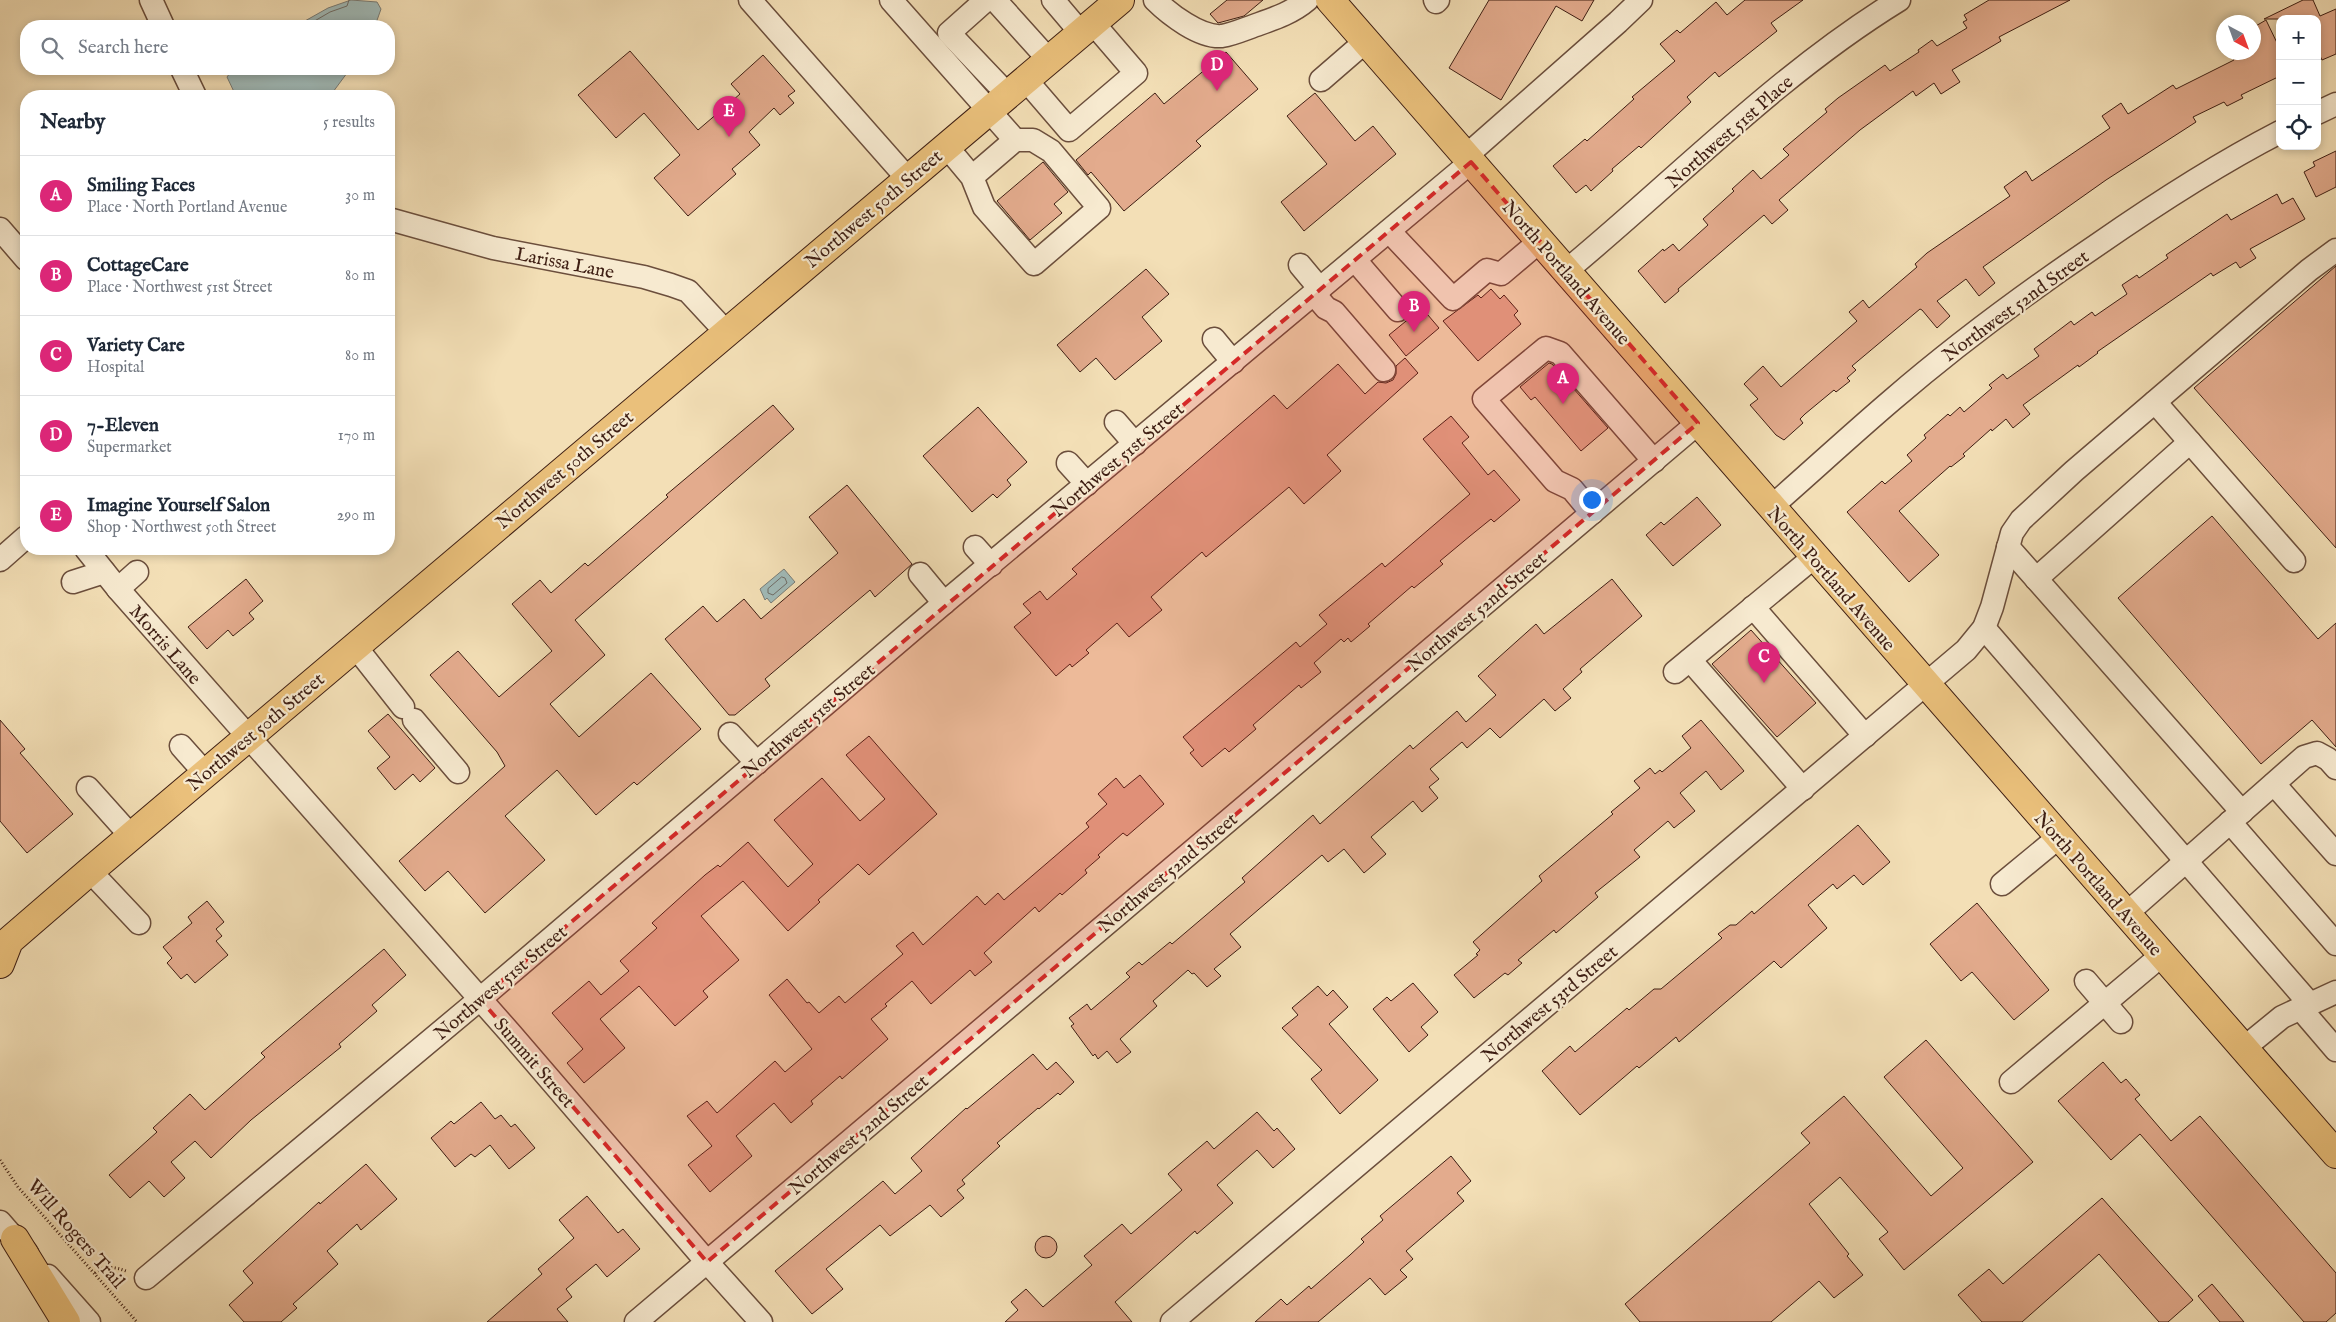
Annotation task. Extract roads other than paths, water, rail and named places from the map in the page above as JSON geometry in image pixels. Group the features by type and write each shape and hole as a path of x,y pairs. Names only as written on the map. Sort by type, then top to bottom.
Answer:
{"main road":[{"name":"North Portland Avenue","path":"1330,0 2336,1154"},
{"name":"Northwest 50th Street","path":"2,944 947,147 1117,1"},
{"path":"8,1231 66,1322"}],"street":[{"path":"151,0 160,20"},
{"path":"750,0 908,179"},
{"path":"891,0 1008,95 1069,130 1136,73 1053,0"},
{"path":"986,0 949,33 1008,95 1015,140"},
{"path":"994,0 1049,60"},
{"path":"1155,0 1169,15 1208,34 1220,36 1277,18 1299,7 1308,0"},
{"path":"1435,0 1436,2 1438,0"},
{"name":"Northwest 51st Street","path":"146,1278 480,999 944,603 1389,231 1641,0"},
{"name":"Northwest 51st Place","path":"1566,271 1772,92 1828,48 1899,0"},
{"path":"1321,80 1366,41"},
{"path":"185,75 192,90"},
{"path":"2321,111 2336,104"},
{"name":"Northwest 52nd Street","path":"1771,507 1892,400 1970,336 2058,271 2162,200 2240,152 2276,134"},
{"path":"947,147 972,176 984,208 1034,264 1099,208 1051,151 1033,140 1015,140 972,176"},
{"name":"Larissa Lane","path":"395,221 493,248 644,277 671,285 688,291 726,332"},
{"path":"0,229 20,252"},
{"path":"1389,231 1453,299 1487,270 1501,274 1540,241"},
{"name":"Northwest 53rd Street","path":"1172,1322 1966,650 1984,628 1992,607 2012,533 2021,520 2309,270 2336,250"},
{"path":"1355,260 1398,310"},
{"path":"1300,265 1326,308 1334,312 1384,370"},
{"path":"1214,339 1233,362"},
{"path":"1592,513 1572,489 1555,481 1484,399 1546,348 1560,353 1654,461"},
{"path":"2155,402 2294,561"},
{"path":"1116,422 1136,444"},
{"name":"Northwest 52nd Street","path":"636,1322 1698,423"},
{"path":"2036,579 2190,442"},
{"path":"1068,463 1087,484"},
{"path":"0,560 20,543"},
{"path":"975,547 991,565"},
{"path":"2008,547 2236,817 2336,944"},
{"name":"Morris Lane","path":"92,555 111,581 247,737"},
{"path":"1803,789 1687,666 1756,610 1814,557"},
{"path":"73,582 111,581 137,572"},
{"path":"920,574 944,603"},
{"path":"1756,610 1865,736"},
{"path":"1984,628 2186,861 2304,1005 2336,1050"},
{"path":"355,646 458,772"},
{"path":"730,734 757,763"},
{"name":"Summit Street","path":"247,737 480,999 706,1262 761,1322"},
{"path":"181,746 205,773"},
{"path":"2126,914 2304,757 2317,753 2328,759 2336,768"},
{"path":"2274,784 2336,854"},
{"path":"88,788 131,836"},
{"path":"2002,884 2058,837"},
{"path":"90,871 139,924"},
{"path":"2012,1082 2162,955"},
{"path":"2086,981 2121,1022"},
{"path":"2244,1048 2282,1016 2336,992"},
{"path":"8,1231 90,1322"}],"water":[{"path":"351,0 377,2 381,9 377,20 307,20 328,8"},
{"path":"228,75 346,75 334,90 233,90 227,77"},
{"path":"784,569 795,582 771,603 767,598 765,600 760,589"}],"place":[{"name":"7-Eleven","path":"1217,91"},
{"name":"Imagine Yourself Salon","path":"729,137"},
{"name":"CottageCare","path":"1414,332"},
{"name":"Smiling Faces","path":"1563,404"},
{"name":"Variety Care","path":"1764,683"}]}
